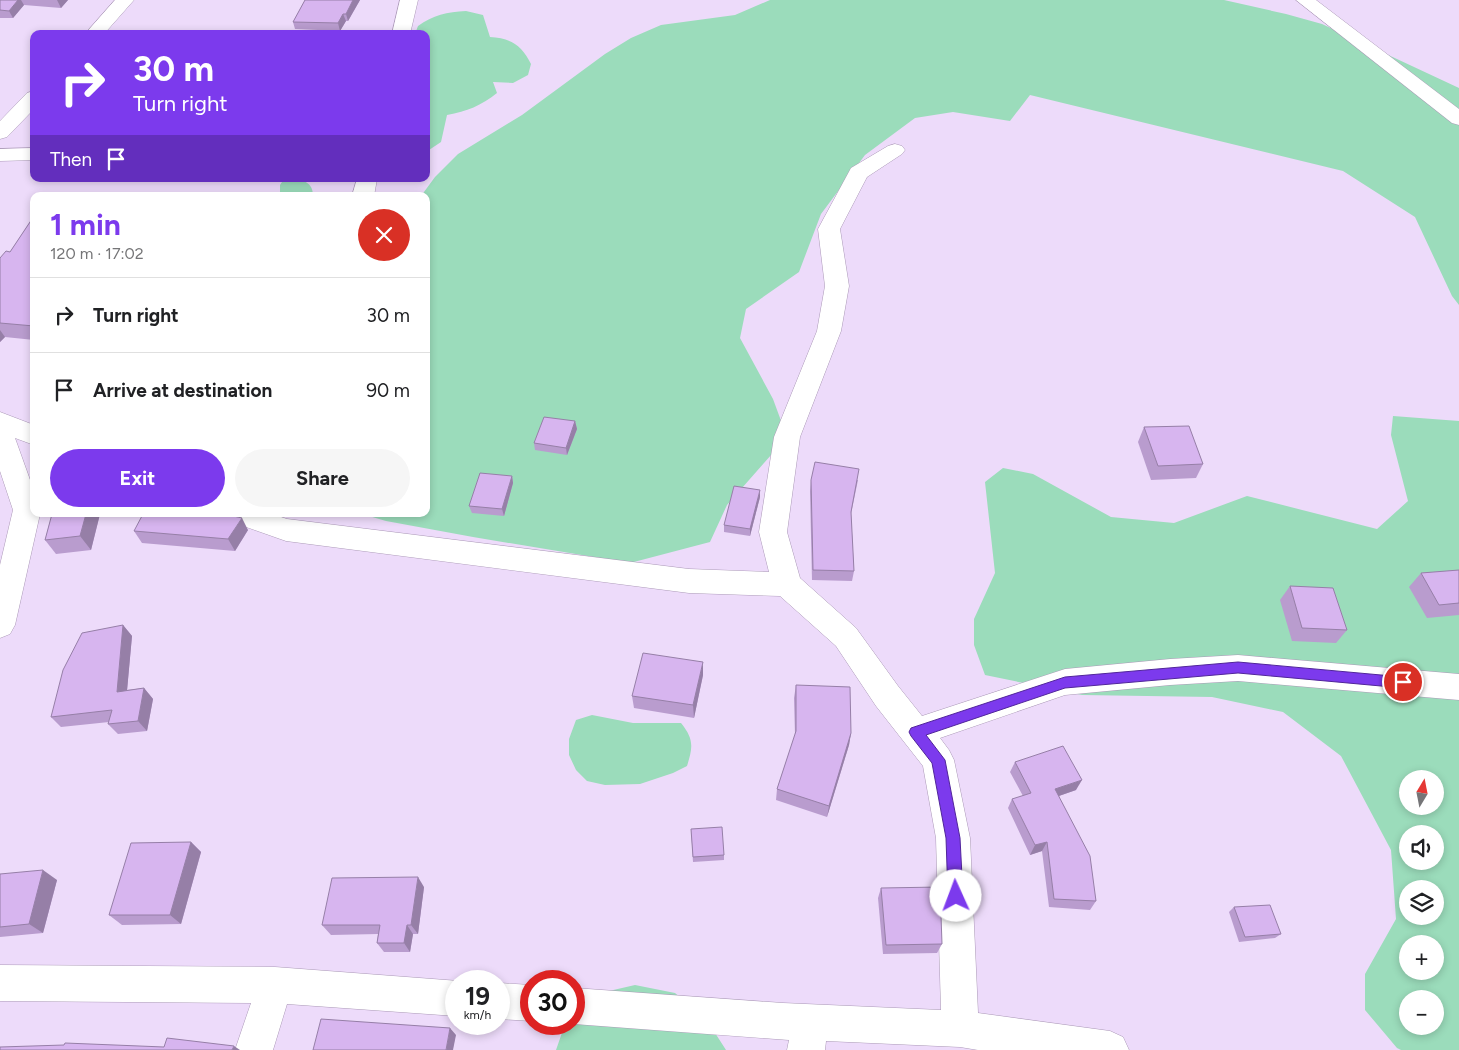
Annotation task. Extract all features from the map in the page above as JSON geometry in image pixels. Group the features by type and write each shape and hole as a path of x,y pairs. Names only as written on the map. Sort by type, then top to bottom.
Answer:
{"street":[{"path":"98,30 125,0"},
{"path":"402,30 408,0"},
{"path":"1305,0 1459,119"},
{"path":"0,133 30,101"},
{"path":"896,150 858,173 829,229 837,286 829,330 788,437 773,532 787,584 846,637 887,696 938,760 953,838 960,1029"},
{"path":"0,155 30,154"},
{"path":"0,422 30,433"},
{"path":"0,433 27,510 0,625"},
{"path":"259,517 689,581 787,584"},
{"path":"916,732 1065,682 1170,672 1238,668 1459,687"},
{"path":"0,983 275,985 445,997"},
{"path":"254,1050 275,985"},
{"path":"585,1007 808,1036 960,1029 1110,1050"}],"green space":[{"path":"770,0 1224,0 1322,24 1459,88 1459,305 1452,296 1415,217 1343,171 1030,95 1010,121 953,112 915,118 865,155 821,214 799,272 746,309 740,338 773,399 787,437 727,505 710,542 630,563 473,537 372,517 430,517 430,192 424,192 435,177 458,154 522,115 605,54 631,38 661,25 735,15"},
{"path":"466,11 483,15 490,37 504,39 515,44 524,52 531,64 528,75 513,83 493,82 497,93 491,98 474,107 447,115 441,142 430,149 430,30 416,30 418,26 429,19 446,13"},
{"path":"282,182 306,182 312,192 280,192"},
{"path":"1393,416 1459,421 1459,1050 1401,1050 1397,1048 1365,1010 1365,974 1396,919 1391,850 1341,756 1283,712 1212,697 1082,695 985,675 974,645 974,619 995,573 985,482 1003,468 1033,474 1111,517 1174,523 1247,496 1377,529 1408,501 1391,435"},
{"path":"592,715 633,723 681,723 691,743 687,766 673,773 640,784 605,785 587,781 576,770 569,755 569,739 576,720"},
{"path":"635,985 675,993 708,1022 726,1050 556,1050 561,1035 585,1035 585,1006 596,994"}],"building":[{"path":"0,0 18,0 9,11 0,10"},
{"path":"305,0 353,0 346,14 343,14 338,23 293,22"},
{"path":"30,222 30,326 0,323 0,258 6,251 10,252"},
{"path":"544,417 575,421 566,448 534,443"},
{"path":"1189,426 1203,464 1158,466 1144,427"},
{"path":"815,462 859,469 851,512 854,571 813,570 811,480"},
{"path":"480,473 512,476 502,509 469,506"},
{"path":"734,486 760,490 750,529 724,525"},
{"path":"51,517 85,517 80,536 45,540"},
{"path":"141,517 242,518 228,539 134,531"},
{"path":"1459,570 1459,603 1439,605 1421,573"},
{"path":"1290,586 1333,588 1347,630 1302,628"},
{"path":"123,625 117,692 144,688 138,721 108,724 112,710 51,717 63,670 82,633"},
{"path":"643,653 703,662 693,705 632,696"},
{"path":"796,685 850,687 851,733 829,806 777,789 796,731"},
{"path":"1063,746 1082,780 1055,789 1090,856 1096,901 1054,899 1047,842 1035,845 1012,799 1031,793 1015,762"},
{"path":"722,827 724,855 693,857 691,829"},
{"path":"191,842 170,915 109,915 131,843"},
{"path":"43,870 29,924 0,927 0,874"},
{"path":"418,877 411,925 407,925 404,943 377,943 380,925 322,925 332,878"},
{"path":"940,887 942,944 886,945 881,888"},
{"path":"1270,905 1281,934 1245,937 1234,907"},
{"path":"321,1019 445,1028 445,1035 449,1035 446,1050 313,1050"},
{"path":"167,1038 234,1046 232,1050 0,1050 0,1047 64,1045 65,1043 164,1047"}],"route":[{"path":"956,896 953,838 938,760 916,732 1065,682 1238,668 1403,682"}]}
